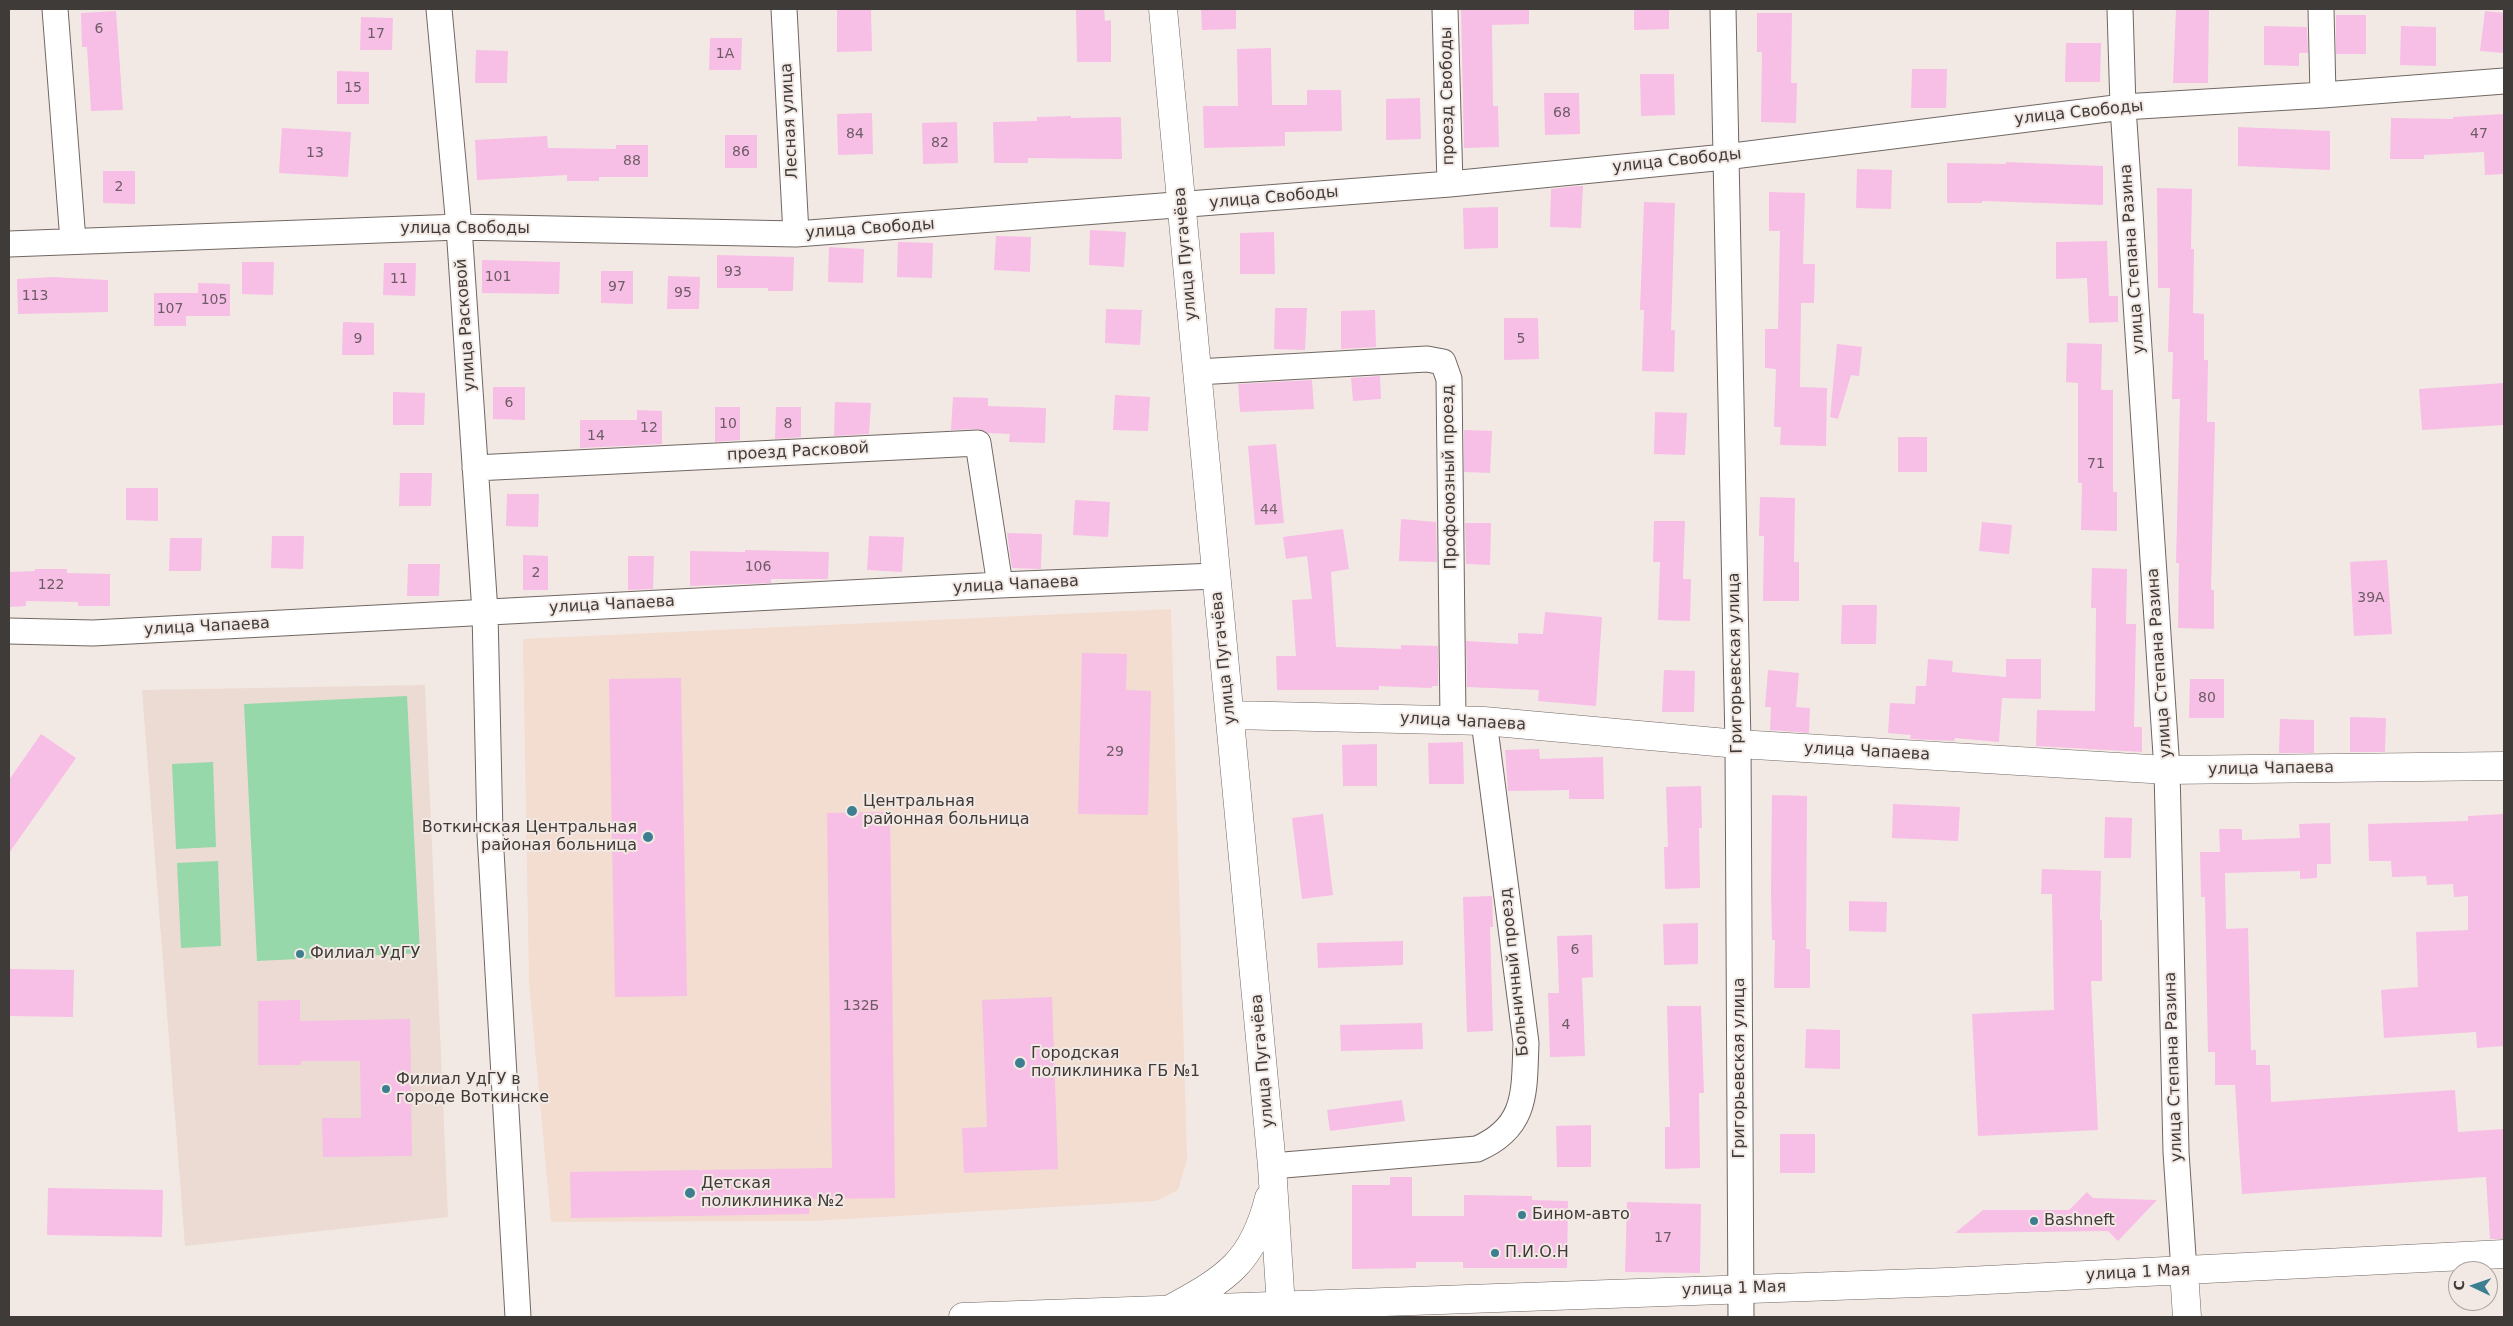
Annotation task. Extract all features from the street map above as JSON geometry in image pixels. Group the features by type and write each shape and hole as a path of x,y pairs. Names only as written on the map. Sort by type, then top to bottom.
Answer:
{"main road":[{"name":"улица Пугачёва","path":"1163,9 1215,576 1231,715 1273,1174 1281,1306"},
{"name":"улица Чапаева","path":"1231,715 1484,721 1738,744 2166,770 2504,766"},
{"path":"1168,1310 1213,1286 1241,1262 1262,1226 1273,1174"},
{"name":"улица 1 Мая","path":"963,1317 1281,1306 1334,1311 1741,1289 1946,1282 2504,1254"},
{"name":"улица Степана Разина","path":"2184,1271 2187,1317"}],"street":[{"path":"54,9 73,242"},
{"name":"улица Расковой","path":"439,9 459,227 485,612 490,834 518,1317"},
{"name":"Лесная улица","path":"784,9 796,234"},
{"name":"проезд Свободы","path":"1445,9 1450,184"},
{"name":"Григорьевская улица","path":"1723,9 1738,744 1741,1317"},
{"name":"улица Степана Разина","path":"2120,9 2123,107 2166,770 2176,1152 2184,1271"},
{"path":"2321,9 2323,95"},
{"name":"улица Свободы","path":"9,244 459,227 796,234 1182,206 1450,184 1725,157 2123,107 2323,95 2504,81"},
{"name":"Профсоюзный проезд","path":"1197,372 1426,359 1443,362 1449,379 1453,720"},
{"name":"проезд Расковой","path":"475,468 978,443 1000,585"},
{"name":"улица Чапаева","path":"9,631 93,633 1000,585 1215,576"},
{"name":"Больничный проезд","path":"1273,1174 1477,1149 1494,1142 1518,1116 1524,1089 1526,1043 1484,721"}],"shaded area":[{"name":"Центральная районная больница","path":"1171,609 1187,1159 1178,1190 1156,1201 812,1221 551,1222 529,983 523,639"},
{"name":"Филиал УдГУ","path":"425,685 448,1217 185,1246 142,690"}],"green space":[{"path":"407,696 420,953 257,961 244,704"},
{"path":"213,762 216,847 176,849 172,764"},
{"path":"218,861 221,946 181,948 177,863"}],"building":[{"path":"1076,9 1104,9 1105,21 1111,20 1111,62 1077,62"},
{"path":"1201,9 1236,9 1236,29 1202,30"},
{"path":"1461,9 1529,9 1529,24 1492,25 1493,106 1498,106 1499,147 1464,148"},
{"path":"1634,9 1669,9 1669,29 1634,30"},
{"path":"2176,9 2209,9 2208,83 2173,83"},
{"path":"837,10 871,10 872,51 837,52"},
{"path":"116,11 123,110 91,111 87,47 82,47 81,13"},
{"path":"2485,11 2504,13 2504,53 2480,51"},
{"path":"1757,13 1792,13 1791,83 1797,83 1796,123 1761,122 1762,52 1757,52"},
{"path":"2336,15 2366,15 2366,54 2336,54"},
{"path":"361,17 393,18 392,50 360,50"},
{"path":"2264,26 2307,27 2308,53 2299,53 2299,66 2264,65"},
{"path":"2401,26 2436,27 2436,66 2400,65"},
{"path":"710,38 742,38 741,70 709,70"},
{"path":"2066,43 2101,43 2100,82 2065,82"},
{"path":"1271,48 1272,105 1307,105 1307,90 1341,90 1342,131 1285,132 1285,146 1204,148 1203,106 1238,106 1237,49"},
{"path":"476,50 508,51 507,83 475,83"},
{"path":"1912,69 1947,69 1946,108 1911,108"},
{"path":"337,71 369,72 369,104 337,104"},
{"path":"1640,74 1674,74 1675,115 1641,116"},
{"path":"1544,93 1579,93 1580,134 1545,135"},
{"path":"1420,98 1421,139 1386,140 1386,99"},
{"path":"872,113 873,154 838,155 837,114"},
{"path":"2504,114 2504,174 2485,175 2484,152 2424,155 2424,159 2390,159 2391,118 2453,119 2453,117"},
{"path":"1071,116 1071,118 1121,117 1122,159 1028,158 1028,163 994,163 993,122 1037,121 1037,117"},
{"path":"957,122 958,163 923,164 922,123"},
{"path":"2238,127 2330,131 2330,170 2238,166"},
{"path":"282,128 351,132 348,177 279,173"},
{"path":"725,135 757,135 757,168 725,168"},
{"path":"547,136 548,148 616,149 616,145 648,145 648,177 599,177 599,181 567,181 567,175 477,180 475,140"},
{"path":"2006,162 2103,166 2103,205 1982,201 1982,203 1947,203 1947,163 2006,164"},
{"path":"1857,169 1892,170 1891,209 1856,208"},
{"path":"103,171 135,171 135,204 103,203"},
{"path":"1583,186 1581,228 1550,227 1551,189"},
{"path":"2157,188 2192,189 2191,249 2194,249 2193,313 2204,314 2204,360 2208,360 2207,422 2215,422 2211,590 2214,590 2214,629 2178,628 2179,563 2176,563 2180,399 2172,399 2173,352 2168,352 2170,288 2158,288"},
{"path":"1769,192 1805,193 1803,264 1815,264 1814,303 1801,303 1800,387 1827,388 1826,446 1780,445 1781,427 1774,427 1776,369 1765,368 1765,329 1778,329 1780,231 1769,231"},
{"path":"1644,202 1675,203 1671,330 1675,330 1674,372 1642,371 1644,310 1640,310"},
{"path":"1498,207 1498,248 1464,249 1463,208"},
{"path":"1090,230 1126,232 1124,267 1089,265"},
{"path":"1274,232 1275,274 1240,274 1240,233"},
{"path":"996,236 1031,237 1030,272 994,270"},
{"path":"2107,241 2109,296 2118,296 2118,322 2089,323 2087,278 2056,279 2056,242"},
{"path":"898,242 933,243 932,278 897,277"},
{"path":"829,247 864,249 863,283 828,282"},
{"path":"717,255 794,257 793,291 768,291 768,288 717,288"},
{"path":"482,260 560,262 559,294 482,293"},
{"path":"242,262 274,262 273,295 242,294"},
{"path":"384,263 416,263 415,296 383,295"},
{"path":"601,271 633,271 633,304 601,303"},
{"path":"668,276 700,277 699,309 667,309"},
{"path":"52,277 108,280 108,312 18,314 17,279"},
{"path":"198,283 230,284 230,316 186,316 186,326 154,326 154,293 198,293"},
{"path":"1275,308 1307,308 1305,350 1274,349"},
{"path":"1106,309 1142,310 1140,345 1105,343"},
{"path":"1375,310 1376,347 1341,349 1341,311"},
{"path":"1504,318 1538,318 1539,359 1504,360"},
{"path":"343,322 374,323 374,355 342,355"},
{"path":"2067,343 2102,344 2101,390 2113,390 2113,492 2117,492 2117,531 2081,530 2082,483 2078,483 2078,383 2066,382"},
{"path":"1837,344 1862,347 1859,376 1851,375 1838,419 1830,417"},
{"path":"1380,376 1381,399 1353,401 1351,378"},
{"path":"1312,380 1314,409 1240,412 1238,384"},
{"path":"2504,383 2504,425 2422,430 2419,389"},
{"path":"493,387 525,387 525,420 493,419"},
{"path":"393,392 425,393 424,425 393,425"},
{"path":"1115,395 1150,397 1148,431 1113,430"},
{"path":"953,397 988,398 988,406 1046,408 1045,443 1009,442 1010,434 988,433 978,429 951,430"},
{"path":"835,402 871,403 869,434 834,436"},
{"path":"715,407 740,407 740,440 715,442"},
{"path":"776,407 801,407 801,437 775,439"},
{"path":"637,410 662,411 662,444 580,448 580,420 637,420"},
{"path":"1655,412 1687,413 1685,455 1654,454"},
{"path":"1464,430 1492,431 1490,473 1464,472"},
{"path":"1898,437 1927,437 1927,472 1898,472"},
{"path":"1276,444 1284,523 1255,525 1248,446"},
{"path":"400,473 432,473 431,506 399,506"},
{"path":"126,488 158,488 158,521 126,520"},
{"path":"507,494 539,494 538,527 506,526"},
{"path":"1760,497 1795,498 1794,562 1799,562 1799,601 1763,601 1764,536 1759,536"},
{"path":"1075,500 1110,502 1108,537 1073,535"},
{"path":"1401,519 1436,522 1437,562 1399,561"},
{"path":"1654,521 1685,521 1683,579 1691,579 1690,621 1658,620 1660,562 1653,562"},
{"path":"1982,522 2012,525 2009,554 1979,551"},
{"path":"1465,523 1491,523 1490,565 1466,564"},
{"path":"1343,529 1349,569 1331,572 1336,647 1401,649 1401,645 1438,646 1438,686 1432,686 1432,688 1379,686 1379,690 1277,690 1276,656 1296,656 1292,600 1312,599 1307,556 1286,559 1283,537"},
{"path":"1007,533 1042,534 1041,569 1012,568"},
{"path":"272,536 304,536 303,569 271,568"},
{"path":"869,536 904,537 902,572 867,570"},
{"path":"170,538 202,538 201,571 169,571"},
{"path":"745,550 829,552 828,579 771,579 771,583 690,586 690,551 745,552"},
{"path":"523,555 548,556 548,590 523,590"},
{"path":"628,556 654,556 653,589 628,590"},
{"path":"2387,560 2392,634 2354,636 2350,562"},
{"path":"408,564 440,564 439,596 407,596"},
{"path":"2092,568 2127,569 2126,624 2136,624 2134,727 2142,727 2142,752 2036,746 2037,710 2095,711 2096,608 2091,608"},
{"path":"35,569 67,569 67,573 110,574 110,606 78,606 78,602 26,601 26,606 9,607 9,572 35,571"},
{"path":"1842,605 1877,605 1876,644 1841,644"},
{"path":"1545,612 1602,617 1596,706 1538,701 1539,690 1467,687 1466,641 1518,644 1518,633 1543,634"},
{"path":"1082,653 1127,654 1126,690 1151,691 1148,815 1078,814"},
{"path":"1928,659 1953,661 1952,672 2006,677 2006,659 2041,659 2041,699 2002,698 1999,742 1955,738 1954,741 1910,739 1911,735 1888,733 1890,703 1915,704 1916,686 1926,686"},
{"path":"1664,670 1695,671 1694,712 1662,712"},
{"path":"1768,670 1799,673 1796,707 1810,708 1809,733 1770,730 1771,707 1765,707"},
{"name":"Воткинская Центральная районая больница","path":"681,678 687,996 615,997 609,679"},
{"path":"2190,679 2224,679 2224,718 2189,718"},
{"path":"2350,717 2386,718 2385,752 2350,752"},
{"path":"2280,719 2314,720 2314,753 2279,753"},
{"path":"41,734 76,758 9,853 9,780"},
{"path":"1463,742 1464,784 1429,784 1428,743"},
{"path":"1377,744 1377,786 1343,786 1342,745"},
{"path":"1539,749 1540,759 1603,757 1604,799 1569,799 1569,790 1508,791 1505,750"},
{"path":"1701,786 1702,828 1699,828 1700,888 1665,889 1664,847 1668,847 1666,787"},
{"path":"1772,795 1807,796 1806,949 1810,949 1810,988 1774,988 1775,940 1772,940 1771,890"},
{"path":"1893,804 1960,807 1958,841 1892,838"},
{"path":"890,812 895,1198 809,1199 809,1214 571,1218 570,1172 832,1168 827,813"},
{"path":"1323,814 1333,895 1302,899 1292,818"},
{"path":"2504,814 2504,1046 2477,1048 2476,1032 2384,1038 2381,990 2418,987 2416,932 2468,930 2468,896 2454,897 2453,884 2427,885 2426,876 2392,877 2391,861 2369,861 2368,824 2468,821 2468,816"},
{"path":"2105,817 2132,818 2131,858 2104,858"},
{"path":"2330,823 2331,864 2317,864 2317,878 2300,879 2300,871 2225,873 2226,929 2248,928 2251,1050 2256,1050 2256,1065 2270,1065 2271,1102 2455,1090 2458,1132 2504,1129 2504,1239 2490,1239 2486,1177 2242,1194 2235,1085 2215,1085 2215,1052 2208,1052 2205,897 2201,897 2200,852 2220,852 2219,829 2242,829 2242,840 2300,838 2299,824"},
{"path":"2042,869 2101,871 2102,981 2091,981 2098,1130 1978,1136 1972,1014 2054,1010 2052,894 2041,894"},
{"path":"1492,896 1493,927 1490,927 1493,1031 1467,1032 1463,897"},
{"path":"1849,901 1887,902 1886,932 1849,931"},
{"path":"1698,923 1698,964 1664,965 1663,924"},
{"path":"1592,935 1593,977 1582,978 1585,1056 1550,1057 1548,993 1559,993 1557,936"},
{"path":"1403,941 1403,965 1318,968 1317,943"},
{"path":"9,969 74,970 73,1017 9,1016"},
{"name":"Городская поликлиника ГБ №1","path":"1052,997 1058,1169 964,1173 962,1128 987,1127 982,1000"},
{"name":"Филиал УдГУ в городе Воткинске","path":"300,1000 300,1021 410,1019 412,1156 323,1157 322,1118 361,1118 360,1061 301,1061 301,1065 258,1065 258,1001"},
{"path":"1667,1006 1701,1006 1704,1093 1699,1093 1700,1168 1665,1169 1665,1127 1670,1127"},
{"path":"1422,1023 1423,1049 1341,1051 1340,1025"},
{"path":"1806,1029 1840,1030 1840,1069 1805,1068"},
{"path":"1402,1100 1405,1121 1330,1131 1327,1110"},
{"path":"1591,1125 1591,1167 1557,1167 1556,1126"},
{"path":"1780,1134 1815,1134 1815,1173 1780,1173"},
{"path":"1390,1177 1412,1177 1412,1216 1464,1216 1464,1195 1532,1196 1532,1200 1568,1201 1567,1268 1463,1268 1463,1262 1416,1262 1416,1268 1352,1269 1352,1185 1390,1185"},
{"path":"48,1188 163,1190 162,1237 47,1235"},
{"path":"2087,1192 2093,1198 2157,1200 2118,1241 2108,1231 1955,1233 1983,1210 2069,1210"},
{"path":"1627,1202 1701,1204 1700,1273 1625,1272"}],"place":[{"name":"Центральная районная больница","path":"852,811"},
{"name":"Воткинская Центральная районая больница","path":"648,837"},
{"name":"Филиал УдГУ","path":"300,954"},
{"name":"Городская поликлиника ГБ №1","path":"1020,1063"},
{"name":"Филиал УдГУ в городе Воткинске","path":"386,1089"},
{"name":"Детская поликлиника №2","path":"690,1193"},
{"name":"Бином-авто","path":"1522,1215"},
{"name":"Bashneft","path":"2034,1221"},
{"name":"П.И.О.Н","path":"1495,1253"}]}
